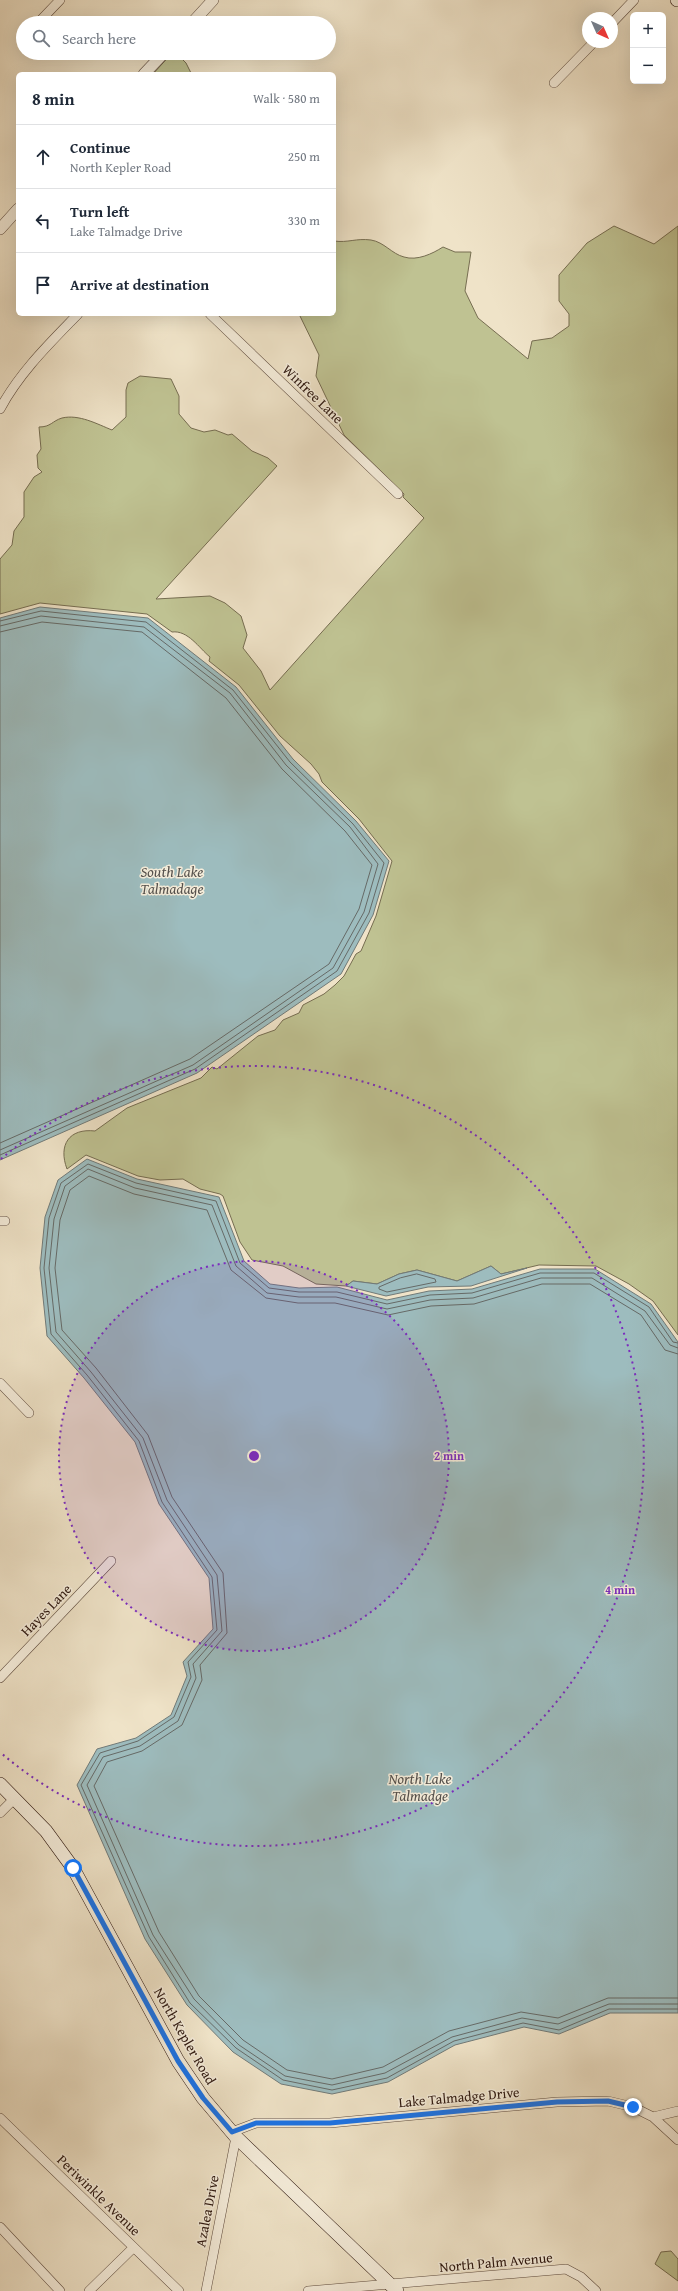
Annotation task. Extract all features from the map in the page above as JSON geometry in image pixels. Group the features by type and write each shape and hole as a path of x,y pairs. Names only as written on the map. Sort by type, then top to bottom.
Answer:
{"main road":[{"name":"North Kepler Road","path":"0,1784 46,1831 73,1868 178,2061 203,2098 234,2135 394,2288"}],"street":[{"path":"45,16 60,0"},
{"path":"198,16 213,0"},
{"path":"618,17 634,0"},
{"path":"554,83 588,48"},
{"path":"146,72 157,60"},
{"path":"0,229 16,211"},
{"path":"0,409 12,386 34,360 76,316"},
{"name":"Winfree Lane","path":"212,316 398,494"},
{"path":"0,1384 29,1413"},
{"name":"Hayes Lane","path":"0,1678 112,1561"},
{"path":"0,1813 15,1798"},
{"name":"Lake Talmadge Drive","path":"234,2135 256,2123 330,2123 557,2102 608,2101 633,2107 653,2117 678,2140"},
{"path":"653,2117 678,2111"},
{"name":"Periwinkle Avenue","path":"0,2118 179,2291"},
{"name":"Azalea Drive","path":"206,2291 234,2135"},
{"path":"0,2227 60,2291"},
{"path":"89,2291 133,2248"},
{"name":"North Palm Avenue","path":"308,2291 374,2285 394,2288 566,2269 581,2277 596,2291"}],"green space":[{"path":"166,60 183,60 190,72 155,72"},
{"path":"614,226 654,244 678,226 678,1335 653,1301 629,1284 596,1266 539,1265 501,1274 491,1266 457,1281 417,1270 399,1274 377,1284 353,1281 346,1286 316,1284 283,1266 252,1260 240,1242 223,1196 220,1194 200,1189 183,1179 160,1180 138,1176 86,1155 67,1169 64,1153 65,1146 72,1135 78,1132 95,1131 127,1108 201,1078 212,1067 217,1069 258,1036 275,1030 283,1020 299,1013 303,1005 324,994 335,985 344,976 356,954 361,951 376,916 392,861 359,819 322,782 319,774 311,764 280,736 239,685 209,661 210,657 193,640 178,632 172,632 147,614 40,603 0,614 0,559 12,545 14,531 24,517 24,492 34,477 42,472 38,468 37,455 41,449 39,427 49,425 62,418 75,417 88,420 112,430 126,417 126,390 128,383 140,376 171,379 179,396 179,414 191,428 204,432 215,430 228,435 232,434 252,451 268,458 277,466 156,599 210,596 225,603 241,616 247,635 243,648 261,671 270,690 424,518 403,497 404,494 344,435 316,376 319,355 300,316 336,316 336,241 376,241 396,253 409,258 424,256 443,247 455,252 471,252 465,291 478,318 528,359 532,341 552,338 569,326 569,314 559,301 559,275 587,243"},
{"path":"671,2251 678,2259 678,2281 655,2264 661,2252"}],"water":[{"name":"South Lake Talmadage","path":"40,607 148,618 236,687 293,759 356,821 389,861 373,915 341,974 197,1073 0,1160 0,618"},
{"name":"North Lake Talmadge","path":"87,1159 137,1179 219,1197 244,1261 270,1284 299,1288 337,1287 387,1300 429,1291 472,1289 540,1269 595,1269 651,1304 678,1342 678,2013 610,2013 559,2034 524,2027 455,2045 388,2082 332,2094 281,2084 233,2052 187,2005 145,1939 77,1785 97,1749 136,1738 171,1715 187,1676 183,1662 213,1629 209,1578 159,1504 135,1442 84,1378 47,1336 40,1268 45,1217 58,1180"},
{"path":"491,1266 501,1274 527,1268 471,1286 428,1287 386,1296 346,1286 353,1281 377,1284 399,1274 417,1270 457,1281"}],"route":[{"path":"73,1868 93,1901 178,2061 203,2098 232,2132 256,2123 330,2123 557,2102 608,2101 633,2107"}]}
